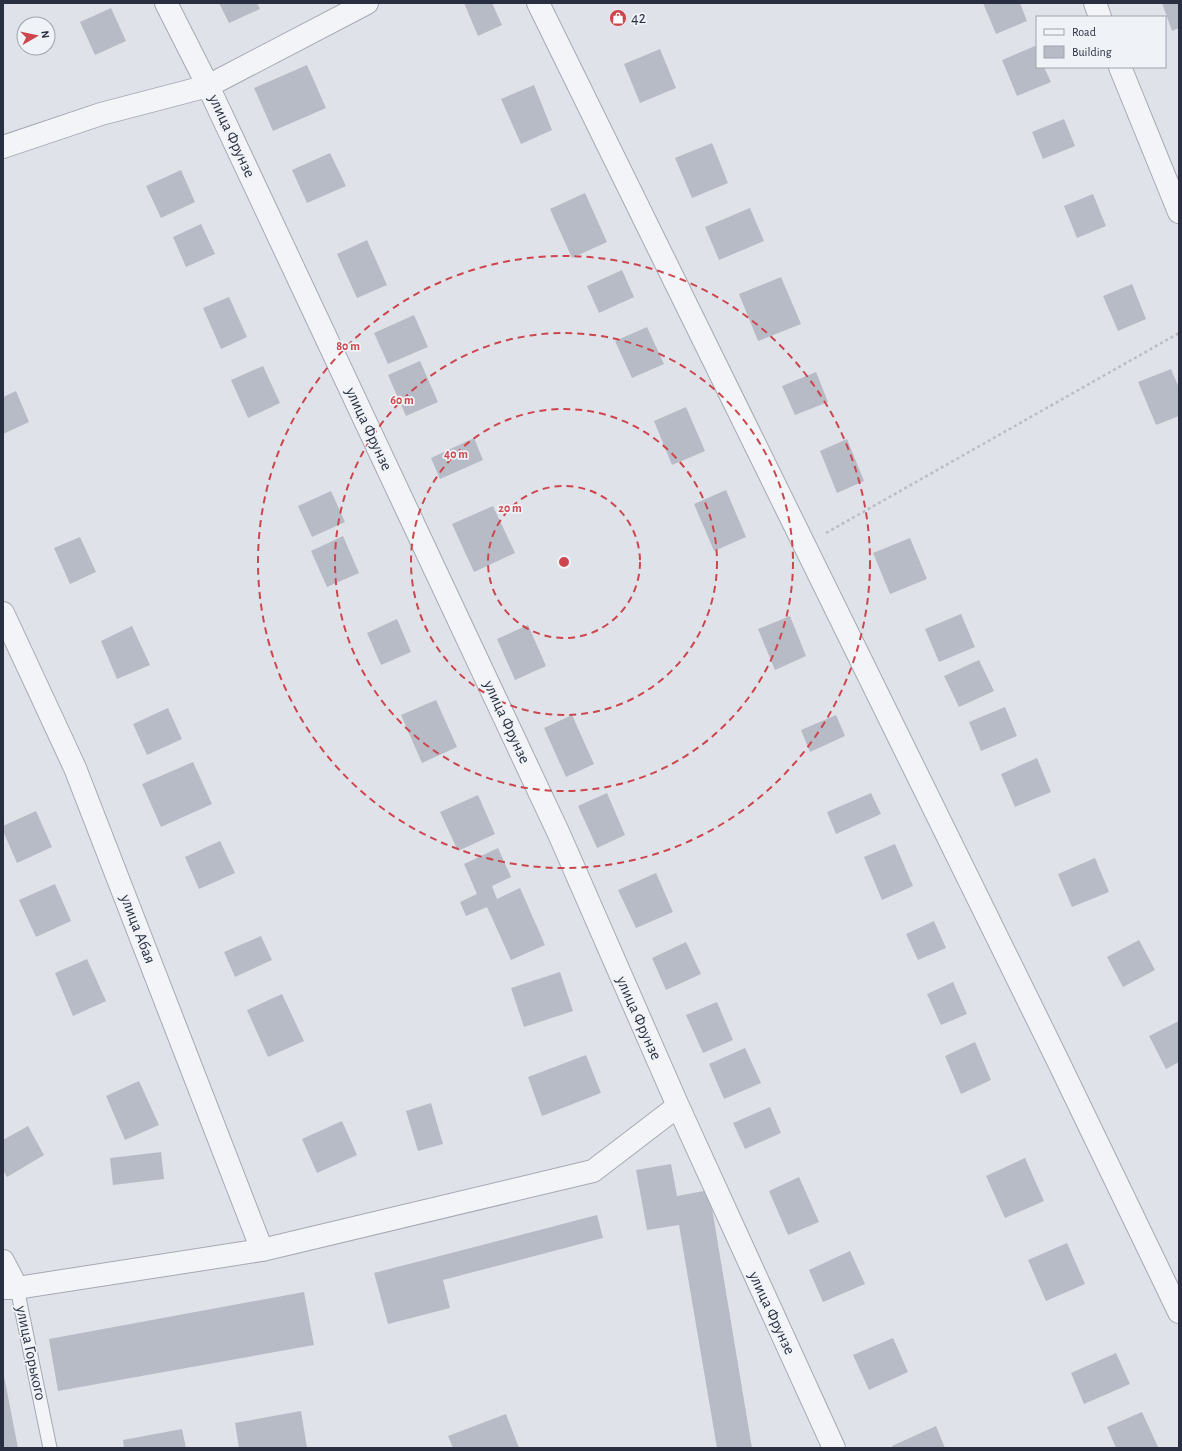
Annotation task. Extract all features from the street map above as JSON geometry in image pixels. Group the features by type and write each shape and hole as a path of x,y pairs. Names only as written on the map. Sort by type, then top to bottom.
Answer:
{"street":[{"name":"улица Фрунзе","path":"166,3 208,86 559,834 678,1106 834,1448"},
{"path":"3,147 100,114 208,86 367,3"},
{"path":"538,3 805,545 1179,1312"},
{"path":"1095,3 1100,16"},
{"path":"1120,68 1179,212"},
{"name":"улица Абая","path":"3,613 75,768 262,1250"},
{"path":"10,1288 262,1250 593,1171 678,1106"},
{"name":"улица Горького","path":"3,1261 10,1288"}],"lane":[{"name":"улица Горького","path":"10,1288 50,1448"}],"path":[{"path":"805,545 1179,333"}],"building":[{"path":"219,3 257,3 260,9 229,23"},
{"path":"464,3 492,3 502,25 478,36"},
{"path":"983,3 1020,3 1027,21 996,34"},
{"path":"1162,3 1179,3 1179,28 1172,31"},
{"path":"111,8 126,41 95,55 80,22"},
{"path":"1035,46 1036,68 1044,68 1051,82 1017,96 1002,60"},
{"path":"660,49 676,88 640,103 624,64"},
{"path":"307,65 326,108 273,131 254,88"},
{"path":"534,85 552,130 521,144 501,99"},
{"path":"1064,119 1075,146 1043,159 1032,132"},
{"path":"712,143 728,183 692,198 675,158"},
{"path":"330,153 346,186 307,203 292,170"},
{"path":"181,170 195,202 161,218 146,186"},
{"path":"585,193 607,242 572,258 550,209"},
{"path":"1093,194 1106,226 1077,238 1064,206"},
{"path":"750,208 764,241 719,260 705,227"},
{"path":"201,224 215,254 186,267 173,237"},
{"path":"367,240 387,285 357,298 337,254"},
{"path":"622,270 634,297 599,313 587,286"},
{"path":"781,277 801,324 758,341 739,294"},
{"path":"1132,284 1146,319 1118,331 1103,296"},
{"path":"229,297 247,337 221,349 203,308"},
{"path":"414,315 428,347 388,364 374,333"},
{"path":"647,327 664,364 632,378 615,341"},
{"path":"420,361 438,402 406,416 388,375"},
{"path":"263,366 280,403 248,418 231,380"},
{"path":"1171,369 1179,388 1179,416 1156,425 1138,382"},
{"path":"816,372 828,402 795,415 782,386"},
{"path":"16,391 29,422 3,434 3,397"},
{"path":"686,407 705,451 672,465 654,421"},
{"path":"474,438 483,460 440,479 431,458"},
{"path":"847,439 864,481 837,493 820,451"},
{"path":"726,490 746,537 714,551 694,504"},
{"path":"331,491 345,522 312,537 298,506"},
{"path":"493,506 515,553 474,572 452,524"},
{"path":"343,536 359,573 327,587 311,551"},
{"path":"80,537 96,572 70,584 54,548"},
{"path":"910,538 927,579 890,594 873,553"},
{"path":"961,614 975,647 939,662 925,629"},
{"path":"790,616 806,656 775,670 758,629"},
{"path":"397,619 411,652 381,665 367,633"},
{"path":"528,625 546,666 515,680 497,639"},
{"path":"132,626 150,665 117,679 101,641"},
{"path":"979,660 994,691 959,707 944,676"},
{"path":"436,700 457,747 422,763 401,715"},
{"path":"1005,707 1017,736 981,751 969,722"},
{"path":"168,708 182,739 147,755 133,724"},
{"path":"572,715 594,764 566,777 544,728"},
{"path":"836,715 845,736 810,752 801,730"},
{"path":"1037,758 1051,792 1015,807 1001,774"},
{"path":"193,762 212,804 161,827 142,784"},
{"path":"607,793 625,835 597,848 578,806"},
{"path":"871,793 881,814 836,834 827,812"},
{"path":"478,795 495,834 458,851 440,812"},
{"path":"36,811 52,847 17,863 3,831 3,826"},
{"path":"220,841 235,873 199,889 185,857"},
{"path":"895,844 913,886 882,900 864,857"},
{"path":"498,848 511,877 492,886 497,899 520,888 545,945 511,960 487,907 466,916 460,902 477,894 464,864"},
{"path":"1095,858 1109,892 1072,907 1058,874"},
{"path":"656,873 673,912 636,928 618,890"},
{"path":"55,884 71,921 36,937 19,900"},
{"path":"934,921 946,948 918,960 906,934"},
{"path":"261,936 272,960 235,977 224,952"},
{"path":"1139,940 1155,970 1123,987 1107,957"},
{"path":"686,942 701,974 666,990 652,958"},
{"path":"87,959 106,1001 73,1016 55,973"},
{"path":"560,972 573,1011 524,1027 511,988"},
{"path":"953,982 967,1014 941,1025 927,994"},
{"path":"282,994 304,1041 268,1057 247,1010"},
{"path":"717,1002 733,1040 703,1053 686,1015"},
{"path":"1179,1021 1179,1062 1166,1069 1149,1036"},
{"path":"975,1042 991,1080 961,1094 945,1056"},
{"path":"745,1048 761,1083 724,1099 709,1064"},
{"path":"586,1055 601,1093 542,1116 528,1077"},
{"path":"139,1081 159,1125 125,1140 106,1096"},
{"path":"431,1103 443,1144 418,1151 406,1111"},
{"path":"770,1107 781,1133 745,1149 733,1123"},
{"path":"342,1121 357,1155 317,1173 302,1139"},
{"path":"28,1126 44,1155 7,1177 3,1170 3,1140"},
{"path":"161,1152 164,1179 113,1185 110,1158"},
{"path":"1025,1158 1044,1201 1005,1218 986,1176"},
{"path":"671,1164 677,1196 709,1190 752,1448 717,1448 679,1225 647,1230 636,1170"},
{"path":"799,1177 819,1222 788,1235 769,1191"},
{"path":"597,1215 603,1238 443,1280 450,1308 388,1324 374,1273"},
{"path":"1067,1243 1085,1284 1046,1301 1028,1260"},
{"path":"850,1251 865,1284 823,1302 809,1270"},
{"path":"304,1292 314,1345 58,1391 49,1339"},
{"path":"893,1338 908,1372 869,1390 853,1355"},
{"path":"1116,1353 1130,1384 1084,1404 1071,1373"},
{"path":"4,1376 18,1448 3,1448"},
{"path":"301,1411 307,1448 239,1448 235,1423"},
{"path":"1142,1412 1158,1447 1116,1448 1107,1427"},
{"path":"506,1414 519,1448 453,1448 448,1436"},
{"path":"936,1426 945,1448 892,1448 892,1446"},
{"path":"182,1429 186,1448 124,1448 123,1440"}],"place":[{"name":"42","path":"618,18"}]}
